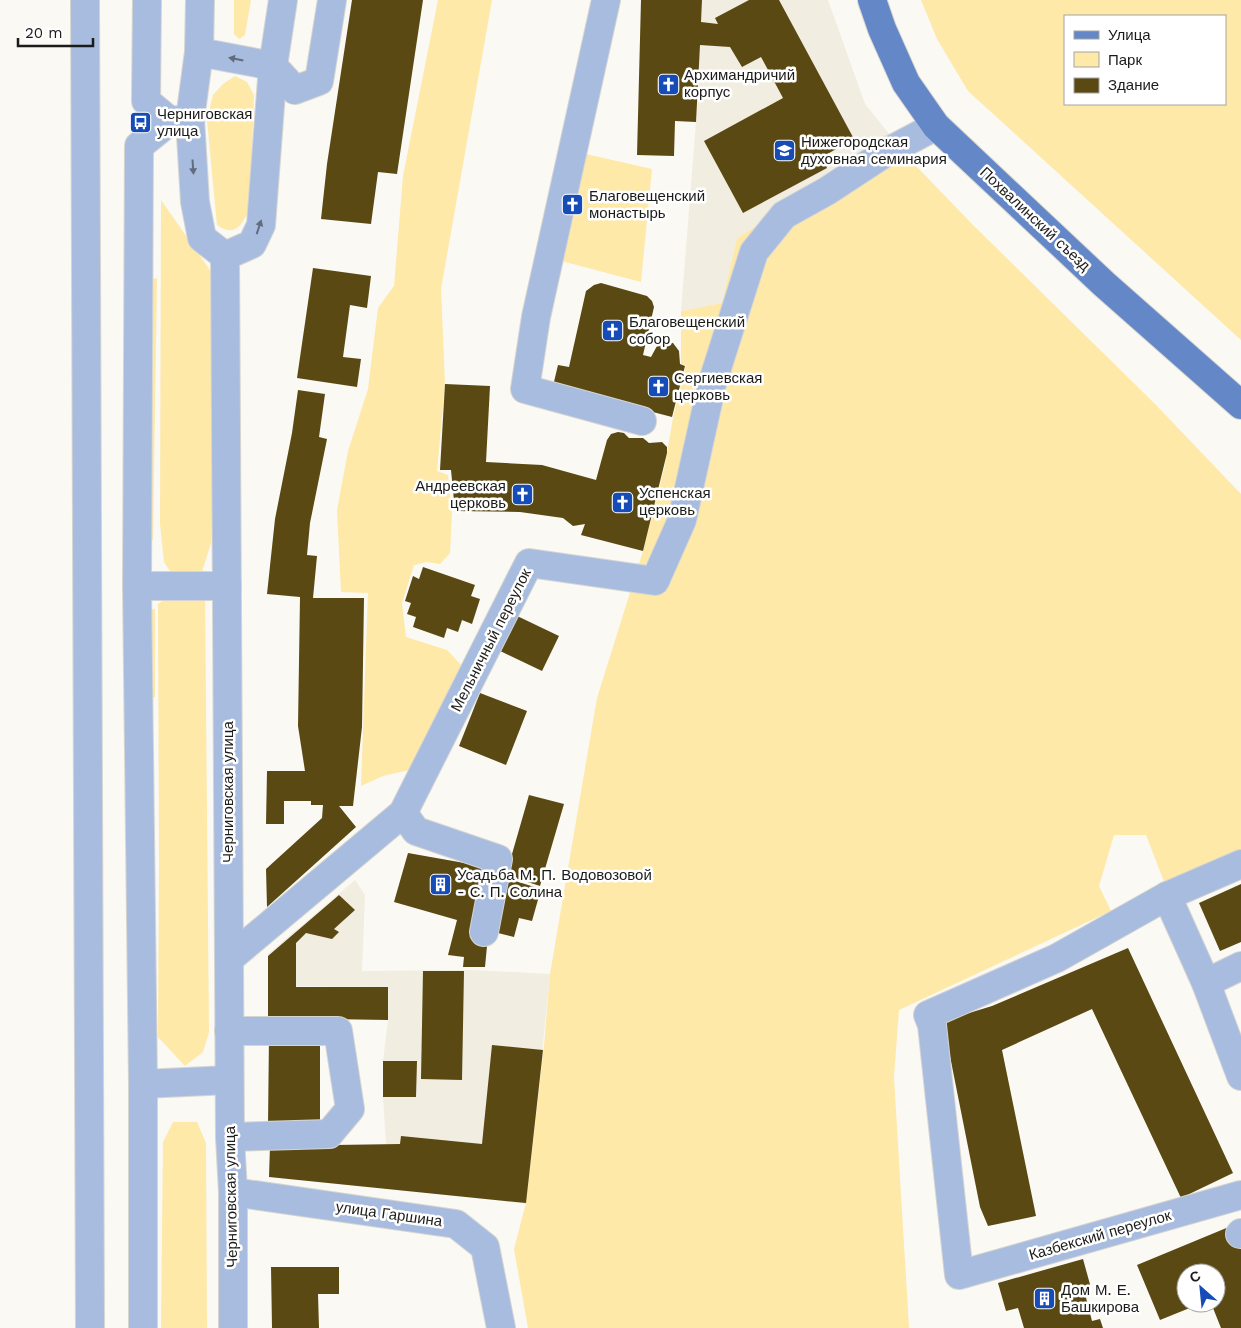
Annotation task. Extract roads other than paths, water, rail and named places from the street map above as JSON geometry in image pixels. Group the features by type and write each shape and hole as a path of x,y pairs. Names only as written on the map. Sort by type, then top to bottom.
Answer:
{"main road":[{"name":"Похвалинский съезд","path":"872,0 882,29 906,83 936,126 1104,284 1241,405"}],"street":[{"path":"85,0 90,1328"},
{"path":"147,0 146,101 180,120"},
{"path":"200,0 199,52 180,120 202,238 225,256 252,244 262,225 273,66 283,0"},
{"path":"199,52 273,66 295,90 319,81 332,0"},
{"path":"606,0 536,317 525,390 642,422"},
{"path":"143,1328 143,1084 137,586 140,146 180,120"},
{"name":"Мельничный переулок","path":"229,958 403,813 529,563 654,581 682,520 712,384 754,252 784,215 827,191 885,153 936,126"},
{"name":"Черниговская улица","path":"225,256 229,1031 233,1328"},
{"path":"137,586 227,586"},
{"path":"403,813 416,831 498,859 484,932"},
{"path":"1241,864 1167,896 1206,983 1241,1076"},
{"name":"Казбекский переулок","path":"1167,896 1057,958 928,1014 932,1025 958,1275 1241,1195"},
{"path":"1206,983 1241,966"},
{"path":"229,1031 338,1031 350,1109 329,1134 230,1137"},
{"path":"143,1084 230,1080"},
{"name":"улица Гаршина","path":"232,1192 456,1224 485,1247 502,1328"}],"place":[{"name":"Архимандричий корпус","path":"668,84"},
{"name":"Черниговская улица","path":"141,123"},
{"name":"Нижегородская духовная семинария","path":"785,151"},
{"name":"Благовещенский монастырь","path":"573,205"},
{"name":"Благовещенский собор","path":"613,331"},
{"name":"Сергиевская церковь","path":"658,387"},
{"name":"Андреевская церковь","path":"522,495"},
{"name":"Успенская церковь","path":"623,502"},
{"name":"Усадьба М. П. Водовозовой - С. П. Солина","path":"441,884"},
{"name":"Дом М. Е. Башкирова","path":"1045,1299"}]}
